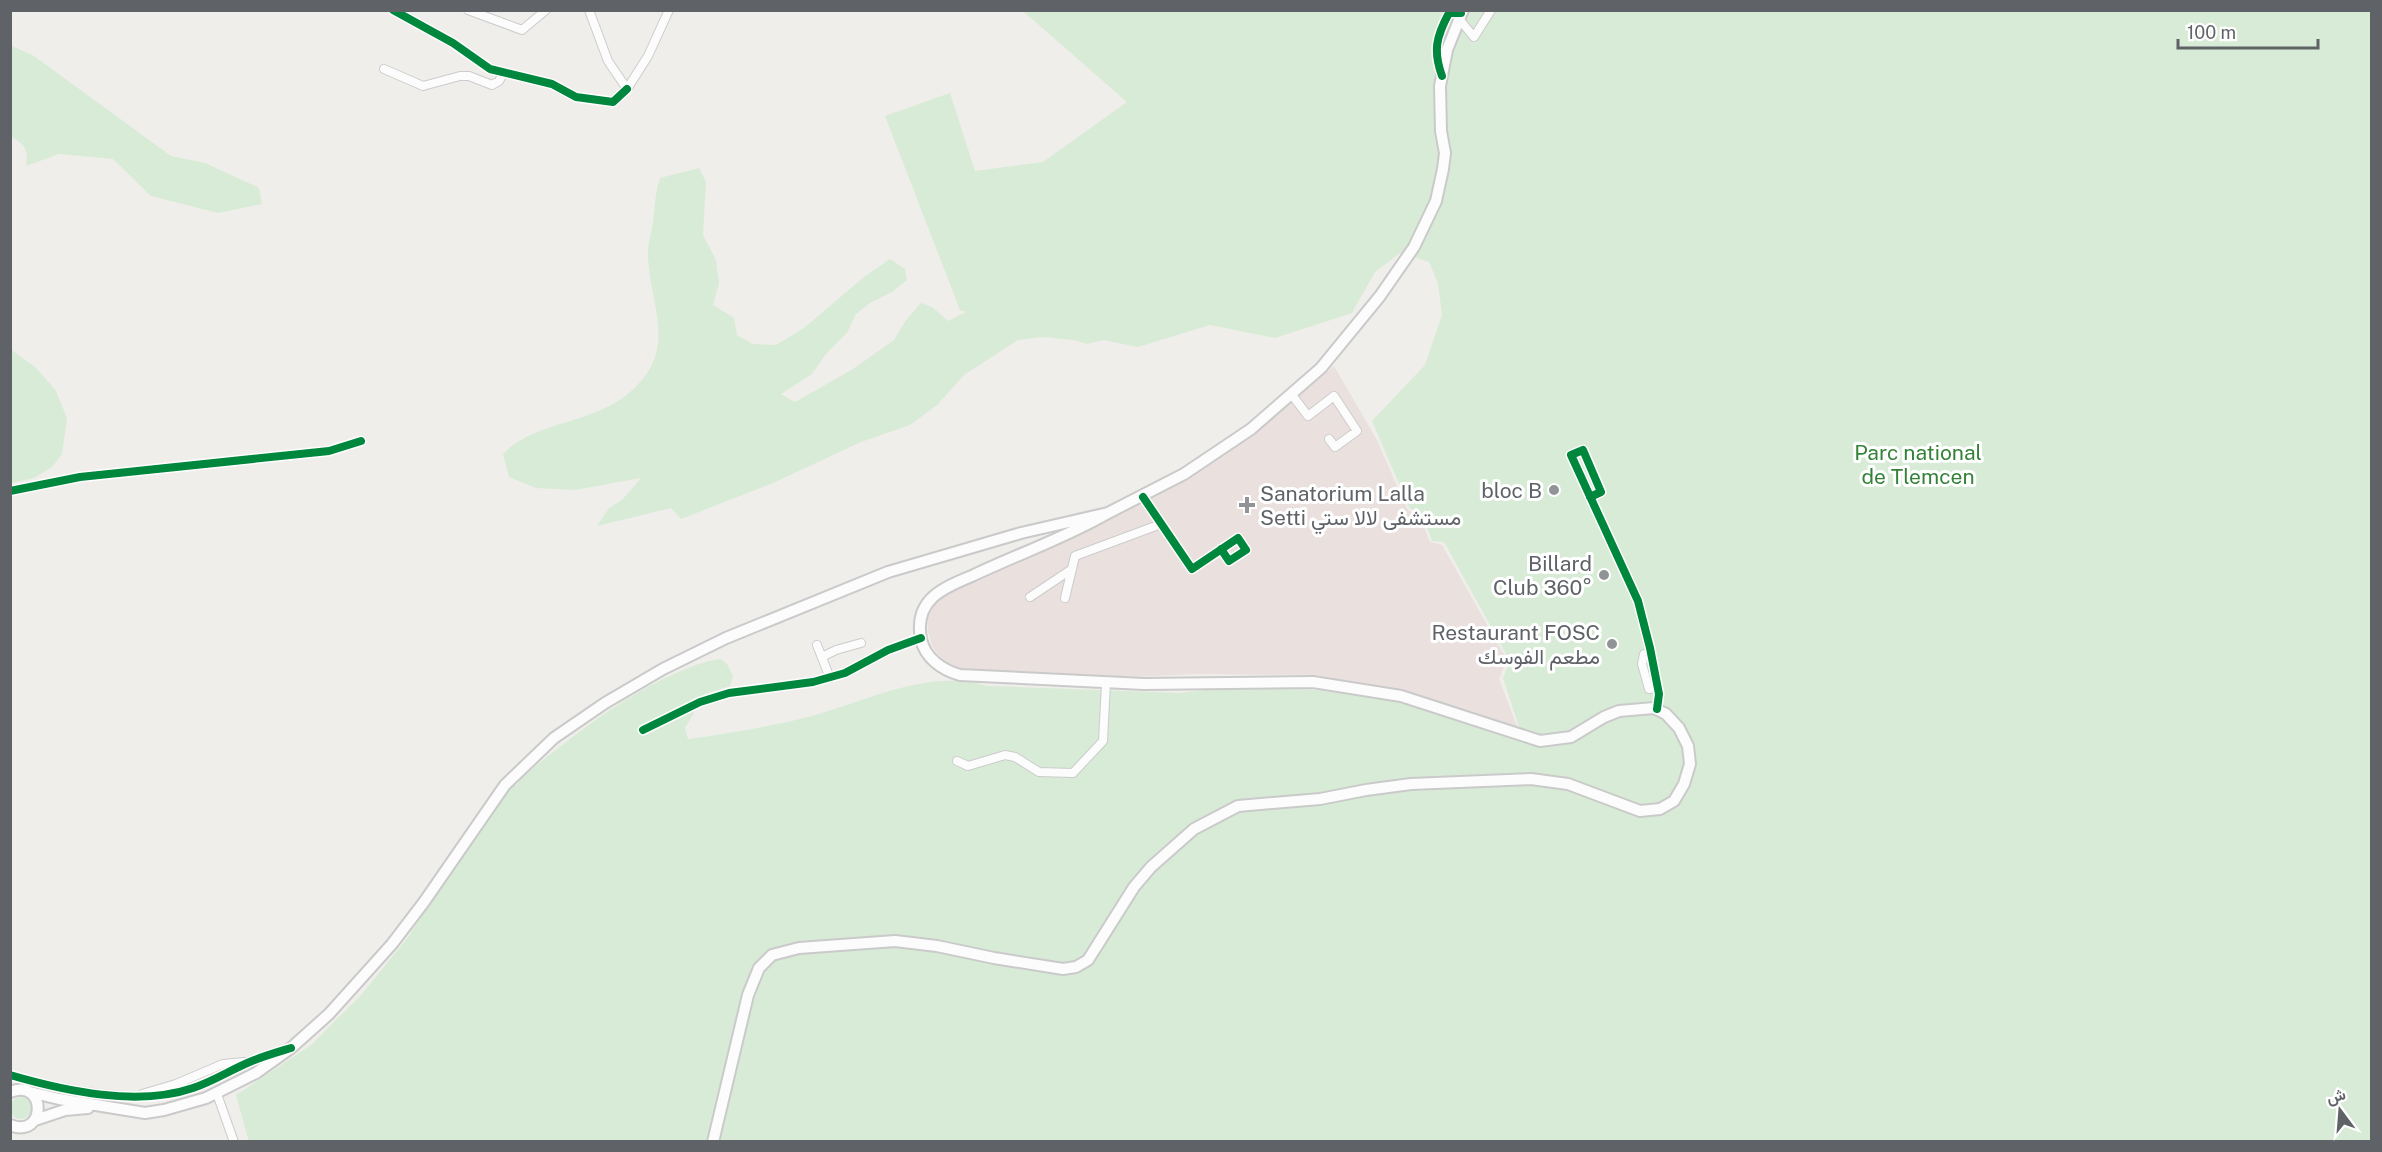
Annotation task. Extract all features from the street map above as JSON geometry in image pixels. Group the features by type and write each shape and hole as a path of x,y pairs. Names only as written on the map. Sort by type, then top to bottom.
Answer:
{"main road":[{"path":"713,1142 748,995 759,968 772,955 799,948 894,941 937,946 1063,969 1076,968 1088,960 1134,887 1151,867 1194,829 1238,806 1320,799 1411,784 1531,780 1568,784 1589,790 1641,812 1660,810 1679,794 1688,774 1690,756 1685,738 1679,728 1666,714 1657,709 1619,711 1604,717 1571,737 1540,741 1408,698 1313,682 1106,683 960,675 943,668 932,659 924,648 921,638 920,617 925,607 942,590 1068,534 1143,497 1216,455 1292,395 1321,368 1380,296 1414,247 1436,201 1444,153 1439,105 1442,76 1447,50 1461,14"},
{"path":"13,1090 135,1112 154,1112 218,1094 256,1073 291,1048 329,1014 392,944 505,785 555,738 585,716 663,669 726,638 888,572 1021,533 1108,513"},
{"path":"30,1092 36,1098 39,1107 35,1120"},
{"path":"12,1127 29,1125 35,1120 72,1109 115,1108"}],"street":[{"path":"393,10 407,14 490,69 552,84 576,98 613,102 627,89 648,56 669,10"},
{"path":"468,10 522,30 546,10"},
{"path":"589,10 608,61 627,89"},
{"path":"1461,14 1474,37 1491,10"},
{"path":"384,69 423,86 460,76 469,76 492,85 499,81 504,72"},
{"path":"1292,395 1308,416 1334,396 1358,431 1335,447 1329,439"},
{"path":"10,491 80,477 329,451 361,441"},
{"path":"1590,497 1601,492 1582,450 1571,455 1590,497 1638,601 1651,652 1657,688 1657,709"},
{"path":"1143,497 1192,569 1221,549"},
{"path":"1065,598 1076,556 1161,524"},
{"path":"1030,597 1072,569"},
{"path":"643,730 700,702 729,693 830,678 846,673 888,650 921,638"},
{"path":"822,657 836,650 861,643"},
{"path":"817,645 830,678"},
{"path":"957,761 968,766 1005,755 1015,757 1039,772 1073,773 1103,741 1106,683"},
{"path":"10,1075 55,1086 129,1096 176,1084 223,1064 249,1062 291,1048"},
{"path":"218,1094 234,1142"}],"shaded area":[{"path":"1334,366 1377,440 1407,509 1421,520 1430,542 1442,545 1507,660 1499,679 1517,726 1399,690 1317,675 1197,674 1107,678 958,669 946,663 939,656 932,646 928,631 928,618 941,597 992,571 1069,540 1140,504 1215,461 1291,403"}],"green space":[{"name":"Parc national de Tlemcen","path":"1023,11 2371,11 2371,1141 249,1142 236,1095 311,1045 362,994 409,936 438,887 512,785 517,785 523,776 575,735 629,698 700,663 721,659 727,664 733,676 730,686 705,694 685,728 688,739 795,720 897,689 942,681 987,686 1180,693 1232,687 1316,690 1391,700 1523,739 1503,678 1510,661 1444,542 1432,541 1424,519 1409,507 1372,421 1425,365 1442,315 1438,283 1429,262 1400,253 1375,272 1352,313 1275,338 1210,325 1138,347 1103,340 1087,344 1074,340 1042,337 1018,340 964,375 937,405 910,425 861,442 773,483 681,519 671,508 597,526 609,508 622,500 641,478 575,490 536,488 509,477 503,454 515,443 614,403 629,393 644,377 653,362 658,346 658,330 648,254 660,178 699,168 706,182 703,235 716,260 719,283 713,305 734,318 737,335 753,344 776,345 804,328 864,277 890,259 905,269 907,280 856,314 847,333 826,354 812,374 781,394 795,402 853,369 894,340 906,320 921,303 932,307 948,321 966,312 960,310 885,116 950,93 975,171 1043,162 1127,102"},
{"path":"10,45 34,56 171,156 205,163 259,188 262,204 218,213 151,196 113,159 59,154 26,166 25,148 11,137"},
{"path":"10,349 35,367 55,389 67,418 62,454 52,467 34,478 11,483"},
{"path":"21,1097 29,1100 32,1108 29,1116 21,1119 13,1116 10,1108 13,1100"}],"cycle path":[{"path":"393,10 453,43 490,69 552,84 576,97 613,102 627,89"},
{"path":"1442,76 1437,59 1437,44 1441,29 1449,13 1461,13"},
{"path":"10,491 80,477 329,451 361,441"},
{"path":"1590,497 1601,492 1583,450 1571,455 1638,601 1659,694 1657,709"},
{"path":"1143,497 1192,569 1238,538 1246,550 1229,561 1221,549"},
{"path":"643,730 700,702 729,693 813,682 845,673 888,650 921,638"},
{"path":"10,1075 101,1095 172,1094 193,1088 252,1061 291,1048"}],"place":[{"name":"bloc B","path":"1554,490"},
{"name":"Sanatorium Lalla Setti مستشفى لالا ستي","path":"1247,505"},
{"name":"Billard Club 360°","path":"1604,575"},
{"name":"Restaurant FOSC مطعم الفوسك","path":"1612,644"}]}
